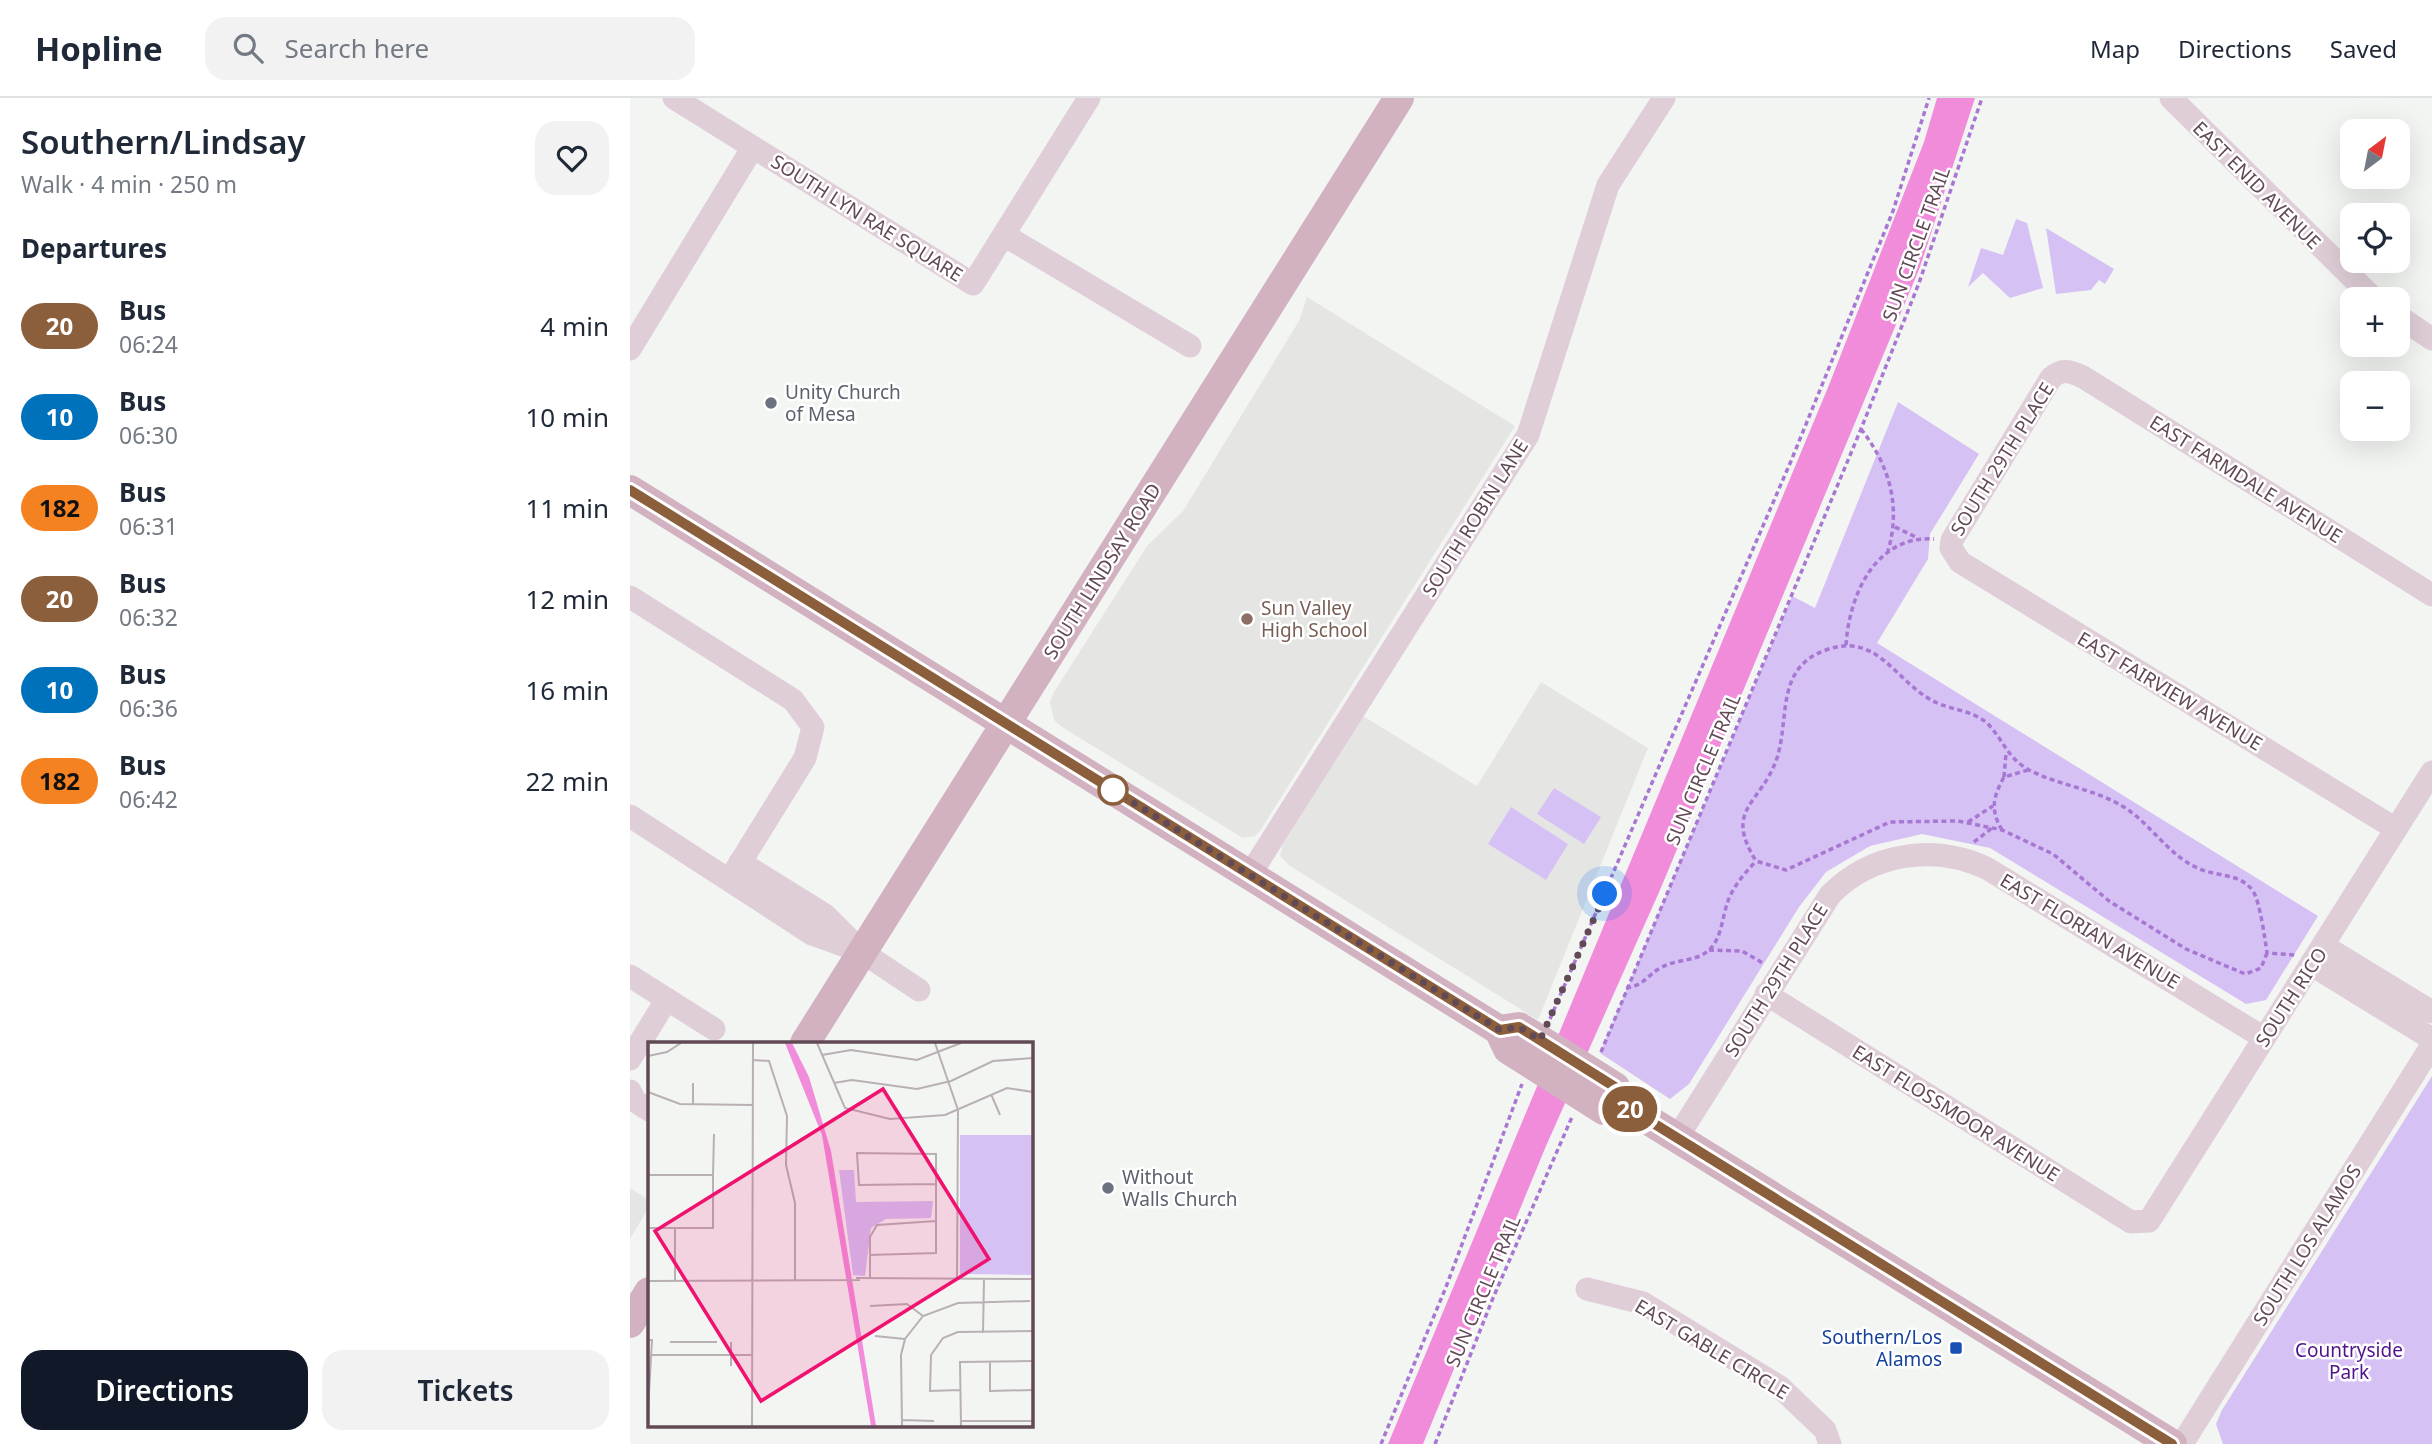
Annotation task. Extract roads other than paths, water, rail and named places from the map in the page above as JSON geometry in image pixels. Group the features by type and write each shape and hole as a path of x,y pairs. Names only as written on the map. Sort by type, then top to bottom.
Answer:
{"main road":[{"name":"SOUTH LINDSAY ROAD","path":"806,1042 1399,98"},
{"path":"630,490 1500,1030 1519,1027 1539,1053 1582,1081 1615,1087 1624,1105 2172,1444"},
{"path":"630,1323 648,1294"}],"street":[{"name":"SOUTH LYN RAE SQUARE","path":"674,98 973,284 1088,98"},
{"name":"SOUTH ROBIN LANE","path":"1249,876 1528,435 1608,185 1664,98"},
{"name":"EAST ENID AVENUE","path":"2171,98 2362,287"},
{"name":"SOUTH LYN RAE SQUARE","path":"630,349 753,147"},
{"path":"1004,235 1191,345"},
{"path":"2410,324 2432,340"},
{"name":"EAST FARMDALE AVENUE","path":"2058,372 2067,371 2083,377 2432,595"},
{"name":"SOUTH 29TH PLACE","path":"1951,544 2051,378 2058,372"},
{"name":"EAST FAIRVIEW AVENUE","path":"1951,544 1960,562 2396,830"},
{"path":"630,597 793,700 813,727 805,758 735,870"},
{"name":"SOUTH RICO","path":"2148,1221 2432,772"},
{"path":"630,816 735,870 812,934 862,952 919,990"},
{"name":"EAST FLORIAN AVENUE","path":"1905,857 1931,853 1946,855 1988,869 2264,1038"},
{"name":"SOUTH 29TH PLACE","path":"1677,1138 1822,905 1841,884 1864,869 1905,857"},
{"path":"2318,955 2432,1012"},
{"path":"2318,955 2432,1039"},
{"path":"630,976 714,1029"},
{"name":"EAST FLOSSMOOR AVENUE","path":"1766,995 2131,1222 2148,1221"},
{"path":"630,1059 667,999"},
{"name":"SOUTH LOS ALAMOS","path":"2182,1444 2432,1045"},
{"path":"630,1078 648,1086"},
{"path":"630,1091 635,1101 648,1109"},
{"name":"EAST GABLE CIRCLE","path":"1587,1289 1643,1303 1780,1387 1832,1431"}],"place":[{"name":"Unity Church of Mesa","path":"771,403"},
{"name":"Sun Valley High School","path":"1247,619"},
{"name":"Without Walls Church","path":"1108,1188"},
{"name":"Southern/Los Alamos","path":"1956,1348"}],"park label":[{"name":"Countryside Park","path":"2349,1361"}]}
